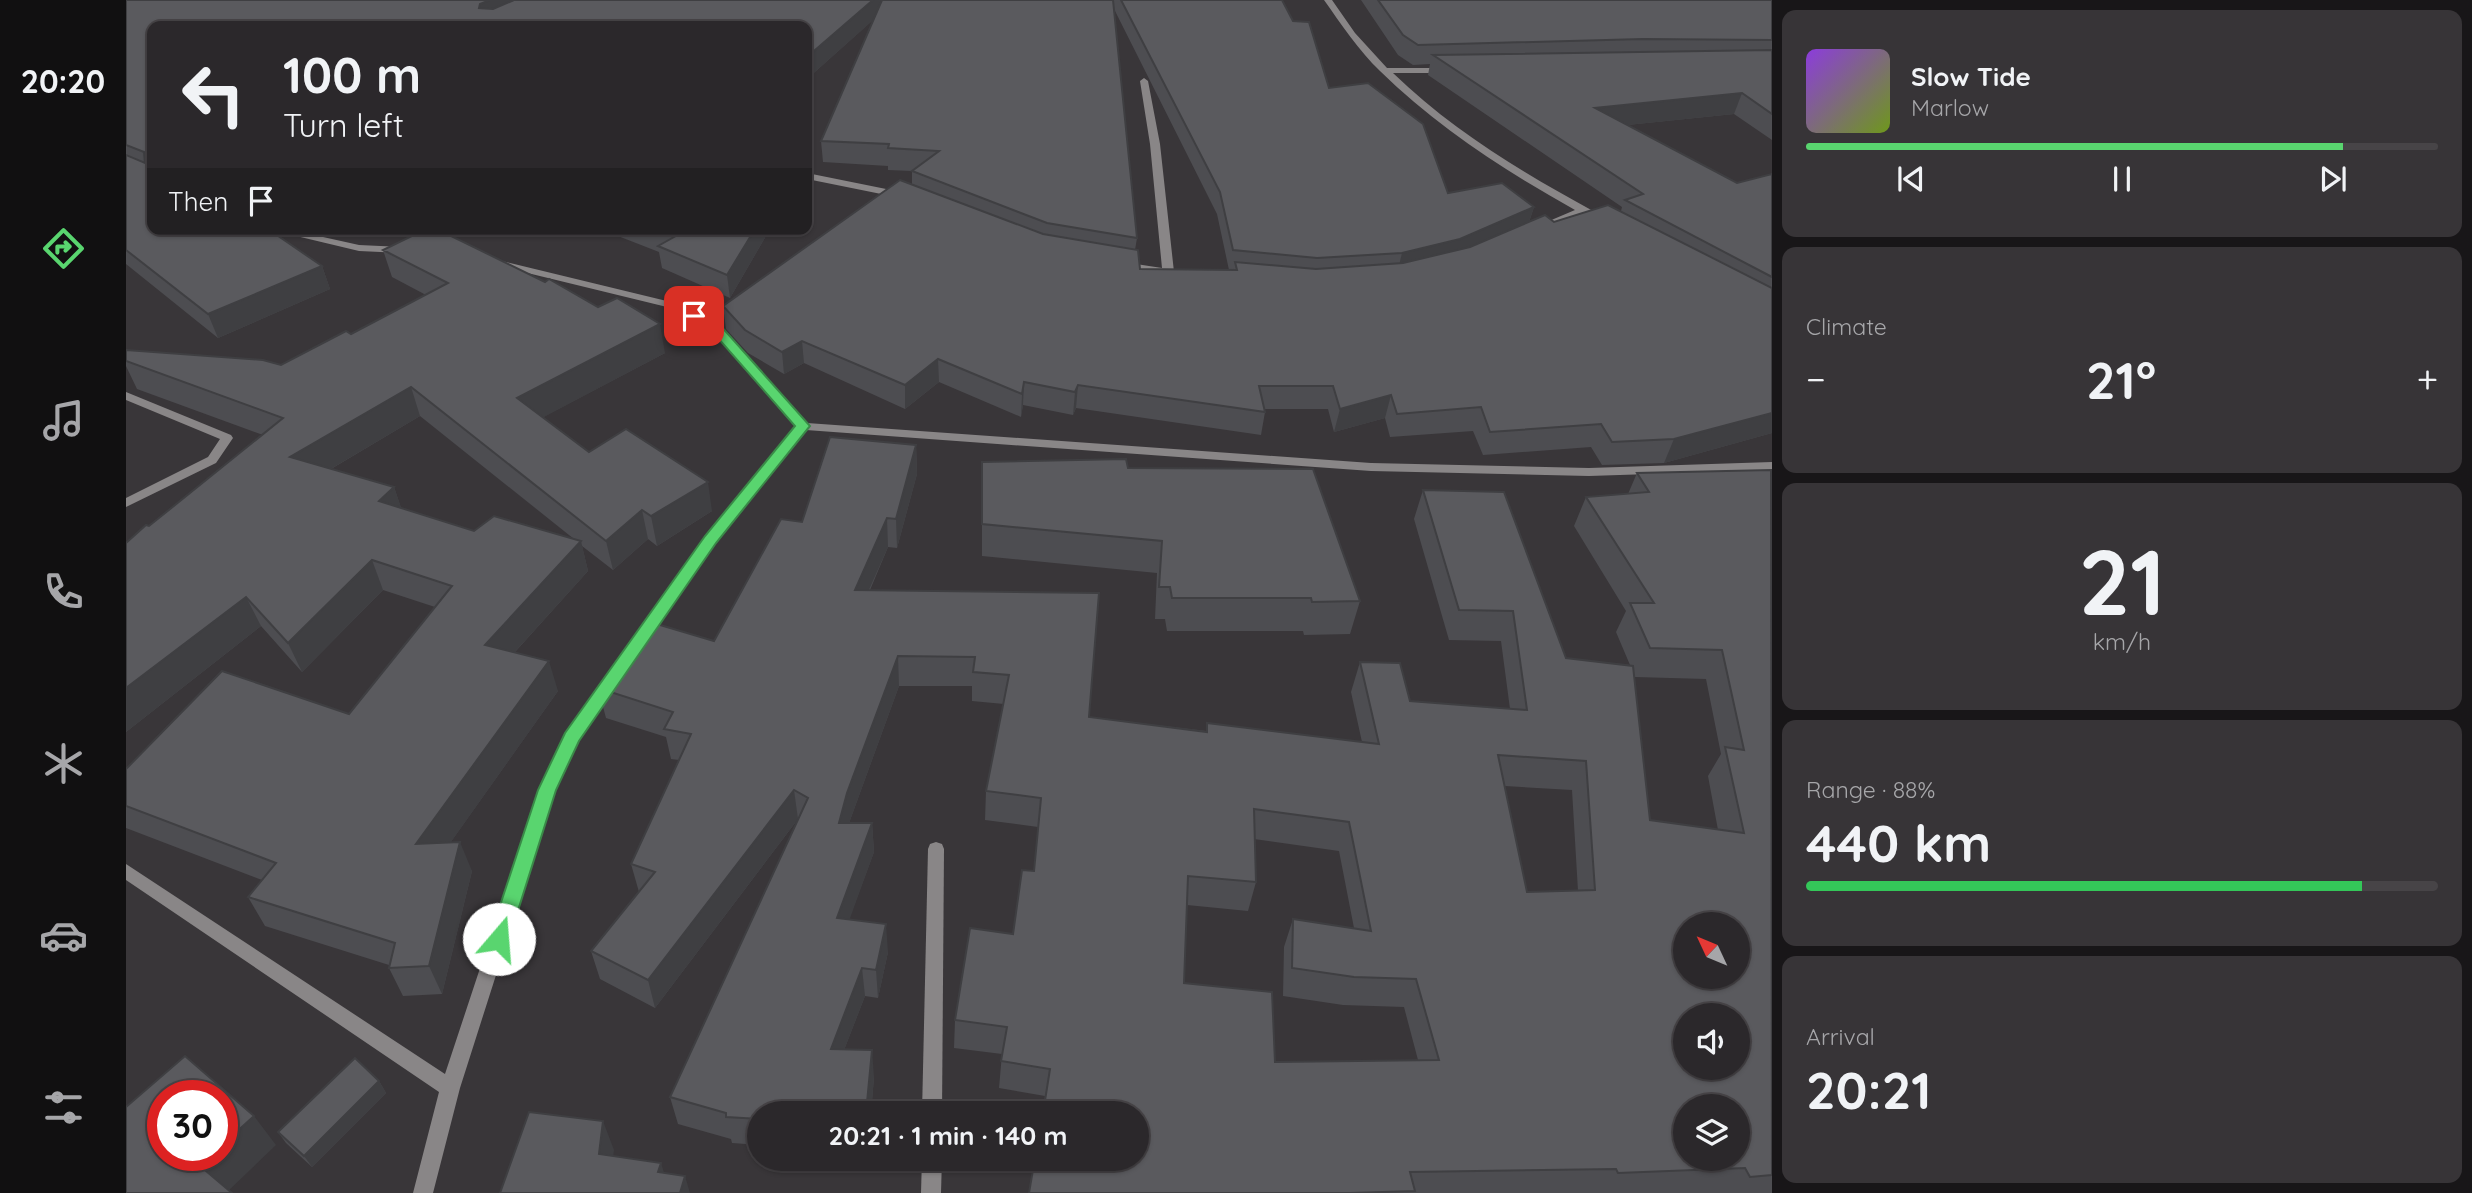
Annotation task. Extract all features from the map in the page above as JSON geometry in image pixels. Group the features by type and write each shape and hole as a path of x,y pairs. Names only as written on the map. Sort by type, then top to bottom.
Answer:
{"street":[{"path":"1328,0 1384,71 1460,135 1595,216"},
{"path":"1384,71 1454,69"},
{"path":"1144,81 1155,144 1168,272"},
{"path":"812,177 892,191 917,201"},
{"path":"1534,232 1583,210"},
{"path":"299,235 359,248 413,250"},
{"path":"480,259 671,305 716,328 803,426 1371,467 1589,472 1772,466"},
{"path":"1105,262 1181,273"},
{"path":"126,396 227,438 212,460 126,503"},
{"path":"633,650 710,539 803,426"},
{"path":"423,1193 450,1088 547,790 572,738 618,672"},
{"path":"932,1101 936,849"},
{"path":"126,871 450,1088"},
{"path":"931,1193 932,1171"}],"building":[{"path":"126,0 490,0 480,4 479,8 493,9 514,0 873,0 812,53 812,21 147,21 147,235 277,235 322,266 208,314 126,250 126,155 145,163 144,152 126,145"},
{"path":"882,0 1113,0 1137,238 1047,223 912,171 939,151 888,148 889,144 821,141"},
{"path":"1121,0 1282,0 1293,21 1309,22 1329,88 1368,83 1423,124 1448,193 1502,183 1534,207 1460,239 1402,253 1317,258 1233,250 1220,192"},
{"path":"1378,0 1772,0 1772,40 1643,39 1418,45 1403,35"},
{"path":"1772,50 1772,114 1742,93 1595,108 1737,183 1772,174 1772,277 1625,200 1643,194 1433,55"},
{"path":"900,180 1043,234 1138,250 1140,269 1237,270 1235,262 1316,269 1403,263 1470,247 1545,215 1554,222 1608,205 1772,288 1772,413 1674,439 1612,442 1601,424 1490,432 1481,407 1397,414 1391,395 1340,409 1333,386 1259,386 1265,412 1078,385 1075,392 1024,382 1022,394 938,359 905,385 802,341 782,352 745,330 723,306"},
{"path":"414,235 449,235 545,282 549,279 598,307 617,298 660,324 517,398 589,452 626,429 708,482 651,516 642,510 606,541 411,387 290,457 394,487 379,501 474,531 494,516 581,541 485,645 549,661 416,844 460,842 429,966 389,968 395,943 248,897 276,863 126,806 126,769 222,671 349,714 452,586 372,560 288,643 246,597 126,688 126,543 283,418 126,361 126,350 263,360 281,365 346,331 351,334 448,283 383,250"},
{"path":"669,235 751,235 727,275 658,246 674,237"},
{"path":"830,437 916,445 896,519 887,518 855,590 1099,593 1089,717 1207,732 1207,723 1379,744 1360,662 1400,663 1410,701 1527,710 1513,611 1459,610 1423,490 1504,492 1566,658 1633,666 1650,820 1744,833 1725,747 1744,750 1722,650 1650,648 1630,603 1654,603 1586,497 1649,492 1637,473 1771,470 1772,1175 1750,1177 1747,1171 1750,1171 1750,1094 1673,1094 1673,1171 1410,1172 1415,1191 1029,1193 1033,1171 1149,1171 1149,1101 1045,1101 1050,1069 1001,1061 1007,1027 955,1020 970,928 1013,934 1022,870 1034,871 1041,798 986,791 1009,675 973,672 975,657 898,656 847,793 839,823 872,823 837,918 886,924 876,970 862,968 831,1049 872,1050 867,1101 747,1101 747,1118 726,1117 726,1113 670,1097 808,798 794,790 648,980 591,951 655,872 631,864 691,734 664,729 673,712 598,688 650,622 714,641 781,519 802,522","holes":["1498,755 1586,761 1595,890 1527,892","1254,809 1349,822 1371,931 1293,919 1292,968 1354,977 1416,979 1439,1060 1275,1062 1272,992 1184,983 1188,876 1256,882"]},
{"path":"1126,459 1128,468 1313,469 1360,601 1312,602 1311,598 1172,598 1170,587 1159,587 1162,541 982,524 982,462"},
{"path":"185,1056 213,1080 157,1080"},
{"path":"355,1058 379,1081 304,1156 278,1132"},
{"path":"147,1089 147,1171 206,1171 232,1193 126,1193 126,1107"},
{"path":"238,1102 254,1116 238,1130"},
{"path":"529,1112 603,1121 599,1154 661,1163 658,1172 685,1176 680,1193 500,1193"}],"route":[{"path":"499,939 547,790 572,738 710,539 803,426 716,328 694,316"}]}
